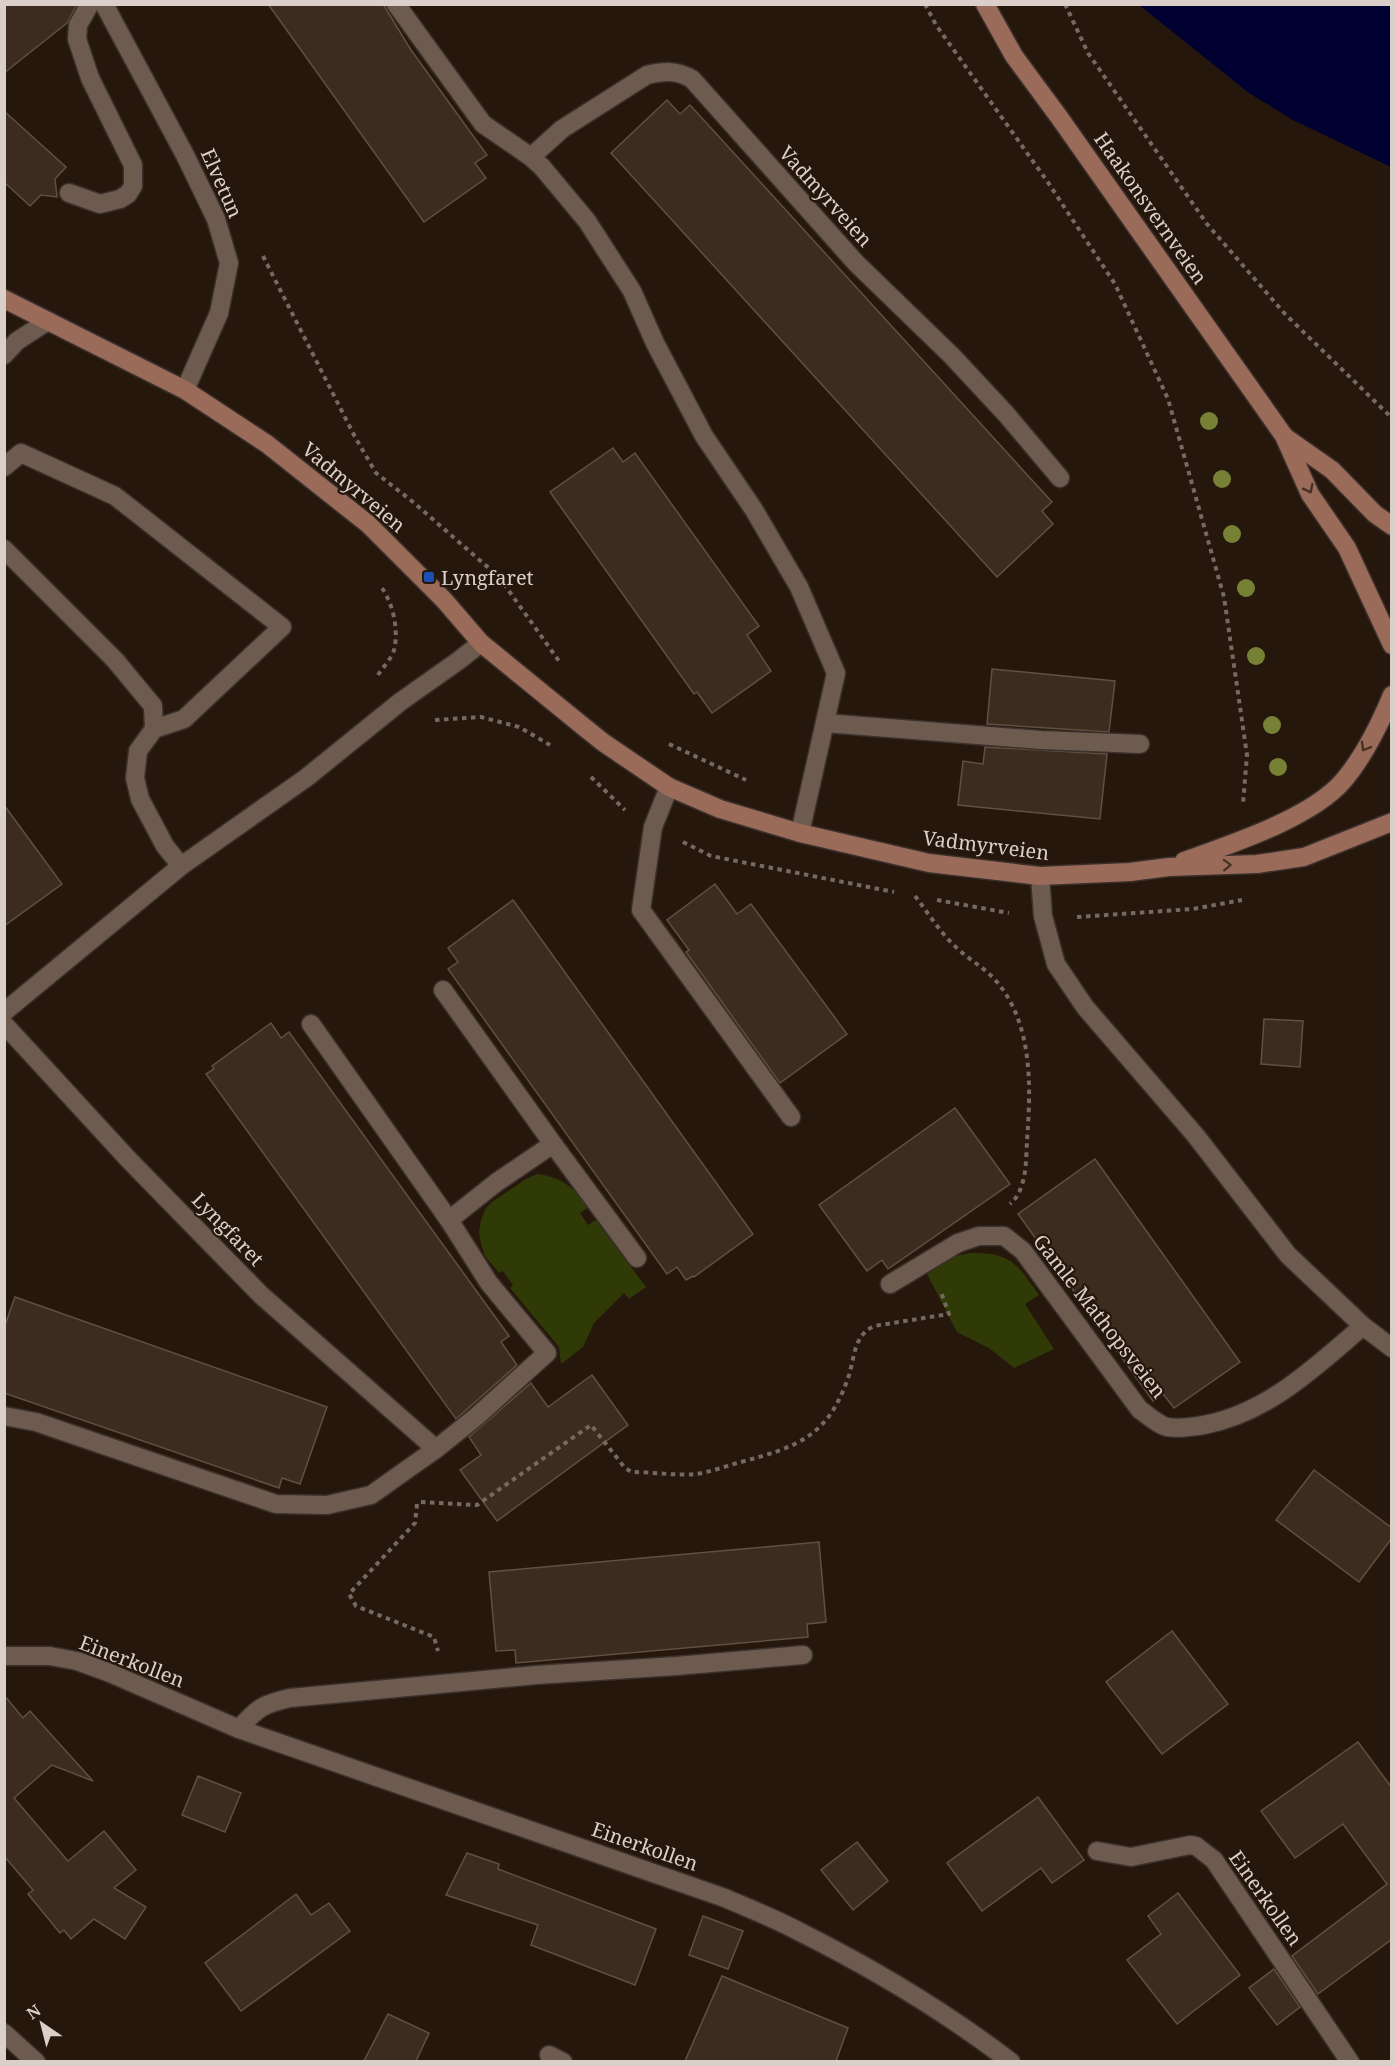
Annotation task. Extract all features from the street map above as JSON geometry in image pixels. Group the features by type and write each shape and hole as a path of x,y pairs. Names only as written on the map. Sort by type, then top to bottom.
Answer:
{"main road":[{"name":"Haakonsvernveien","path":"985,4 1014,56 1284,436 1310,494 1347,548 1392,645"},
{"name":"Vadmyrveien","path":"4,299 185,390 267,444 368,524 444,600 481,643 604,743 669,787 720,809 800,833 929,863 1040,876 1130,872 1169,867 1257,864 1304,857 1392,822"},
{"name":"Haakonsvernveien","path":"1284,436 1332,470 1375,514 1392,525"},
{"name":"Vadmyrveien","path":"1169,867 1249,837 1317,804 1344,780 1364,750 1392,695"}],"street":[{"path":"69,194 100,204 120,200 134,186 133,165 90,78 77,39 78,25 90,4"},
{"name":"Elvetun","path":"104,4 185,155 216,219 229,263 219,313 185,390"},
{"path":"396,4 483,124 531,157 587,221 632,291 655,342 704,436 754,510 799,587 836,673 800,833"},
{"name":"Vadmyrveien","path":"531,157 562,129 647,75 662,71 681,72 692,79 856,263 952,356 1006,414 1060,478"},
{"path":"4,355 16,341 48,321"},
{"path":"4,467 21,453 115,496 282,627 184,719 154,729 138,751 135,778 140,799 165,846 181,866"},
{"path":"4,549 115,660 153,706 154,729"},
{"path":"4,1012 181,866 306,778 400,702 481,643"},
{"path":"825,723 1041,740 1140,744"},
{"path":"669,787 653,827 641,910 791,1117"},
{"path":"1040,876 1043,916 1056,964 1085,1007 1196,1136 1288,1255 1363,1326 1392,1348"},
{"path":"443,990 637,1257"},
{"name":"Lyngfaret","path":"4,1024 129,1160 261,1295 436,1449"},
{"path":"4,1416 36,1422 276,1504 327,1505 371,1495 436,1449 476,1417 547,1353 489,1284 449,1220 311,1024"},
{"path":"449,1220 497,1182 553,1144"},
{"name":"Gamle Mathopsveien","path":"890,1284 958,1243 980,1236 1004,1236 1023,1251 1140,1410 1166,1427 1189,1427 1215,1423 1256,1407 1291,1387 1363,1326"},
{"path":"239,1729 253,1713 267,1703 290,1698 536,1675 803,1655"},
{"name":"Einerkollen","path":"4,1656 50,1656 76,1661 110,1673 239,1729 725,1898 799,1931 872,1971 978,2037 1011,2061"},
{"name":"Einerkollen","path":"1097,1851 1131,1857 1190,1845 1196,1846 1214,1860 1350,2061"},
{"path":"4,2033 36,2061"}],"path":[{"path":"925,4 936,25 1047,181 1115,284 1168,399 1224,597 1247,754 1242,812 1249,837"},
{"path":"1065,4 1088,53 1207,224 1285,314 1392,418"},
{"path":"376,473 499,577 563,666"},
{"path":"666,743 752,782"},
{"path":"915,896 945,936 997,982 1011,1002 1023,1036 1030,1077 1026,1165 1020,1192 1005,1208"},
{"path":"431,1635 356,1606 349,1594 415,1523 416,1502 477,1505 591,1425 626,1468 632,1472 696,1474 765,1455 795,1444 821,1427 834,1411 848,1380 860,1336 867,1329 949,1314 929,1261"}],"green space":[{"path":"537,1174 560,1180 573,1189 587,1208 580,1213 588,1225 596,1220 646,1287 629,1299 624,1293 594,1323 583,1347 561,1364 559,1347 510,1288 513,1285 503,1271 499,1273 485,1256 479,1232 486,1208 492,1202"},
{"path":"984,1253 1004,1258 1012,1262 1025,1275 1039,1295 1025,1304 1054,1349 1014,1368 989,1348 957,1332 927,1274 955,1256"}],"shaded area":[{"path":"1139,5 1391,5 1391,167 1293,120 1249,93"}],"building":[{"path":"4,4 77,4 67,23 4,73"},
{"path":"268,4 383,4 411,50 487,155 475,163 486,178 424,222"},
{"path":"667,100 680,114 690,105 1052,502 1042,511 1053,524 997,577 611,153"},
{"path":"4,111 66,167 55,179 57,197 41,195 30,206 4,182"},
{"path":"613,448 623,462 635,453 759,626 747,635 771,671 712,713 697,692 694,694 550,492"},
{"path":"992,669 1115,681 1109,732 987,724"},
{"path":"985,747 1107,754 1100,819 958,805 963,761 983,764"},
{"path":"4,805 62,884 4,926"},
{"path":"715,884 737,914 751,904 847,1034 780,1083 686,952 689,950 667,920"},
{"path":"513,900 753,1234 694,1277 686,1280 677,1267 667,1274 448,969 458,962 448,948"},
{"path":"1264,1019 1303,1021 1300,1067 1261,1064"},
{"path":"271,1023 281,1038 289,1032 509,1336 501,1342 517,1365 456,1419 206,1074 214,1069 212,1066"},
{"path":"955,1108 1010,1184 888,1269 882,1260 867,1271 819,1205"},
{"path":"1095,1159 1240,1362 1174,1408 1163,1394 1153,1401 1018,1214"},
{"path":"15,1297 327,1407 300,1484 282,1478 279,1488 4,1393 4,1328"},
{"path":"592,1375 628,1425 497,1521 460,1470 481,1455 469,1437 531,1383 548,1407"},
{"path":"1314,1470 1392,1528 1392,1538 1359,1582 1276,1520"},
{"path":"819,1542 826,1622 807,1624 808,1637 516,1663 515,1650 496,1651 489,1572"},
{"path":"1172,1631 1228,1704 1162,1754 1106,1682"},
{"path":"4,1695 23,1718 30,1711 93,1781 52,1765 14,1798 68,1861 104,1831 136,1870 114,1888 146,1907 125,1939 94,1919 71,1939 64,1930 60,1933 28,1894 33,1890 4,1856"},
{"path":"1358,1742 1392,1788 1392,1939 1318,1994 1292,1956 1387,1884 1343,1824 1295,1858 1261,1811"},
{"path":"198,1776 241,1793 225,1832 182,1815"},
{"path":"1038,1797 1084,1860 1052,1883 1041,1868 982,1911 947,1863"},
{"path":"857,1842 888,1881 853,1910 821,1870"},
{"path":"467,1853 499,1864 498,1869 656,1929 635,1985 531,1945 538,1925 446,1895"},
{"path":"1178,1893 1240,1975 1177,2024 1127,1960 1161,1934 1148,1916"},
{"path":"296,1894 311,1915 329,1903 350,1931 241,2011 205,1963"},
{"path":"703,1916 743,1931 728,1969 689,1955"},
{"path":"1274,1969 1300,2007 1277,2025 1249,1988"},
{"path":"722,1976 848,2028 836,2061 685,2061"},
{"path":"388,2014 429,2033 416,2061 364,2061"}],"place":[{"name":"Lyngfaret","path":"429,577"}]}
